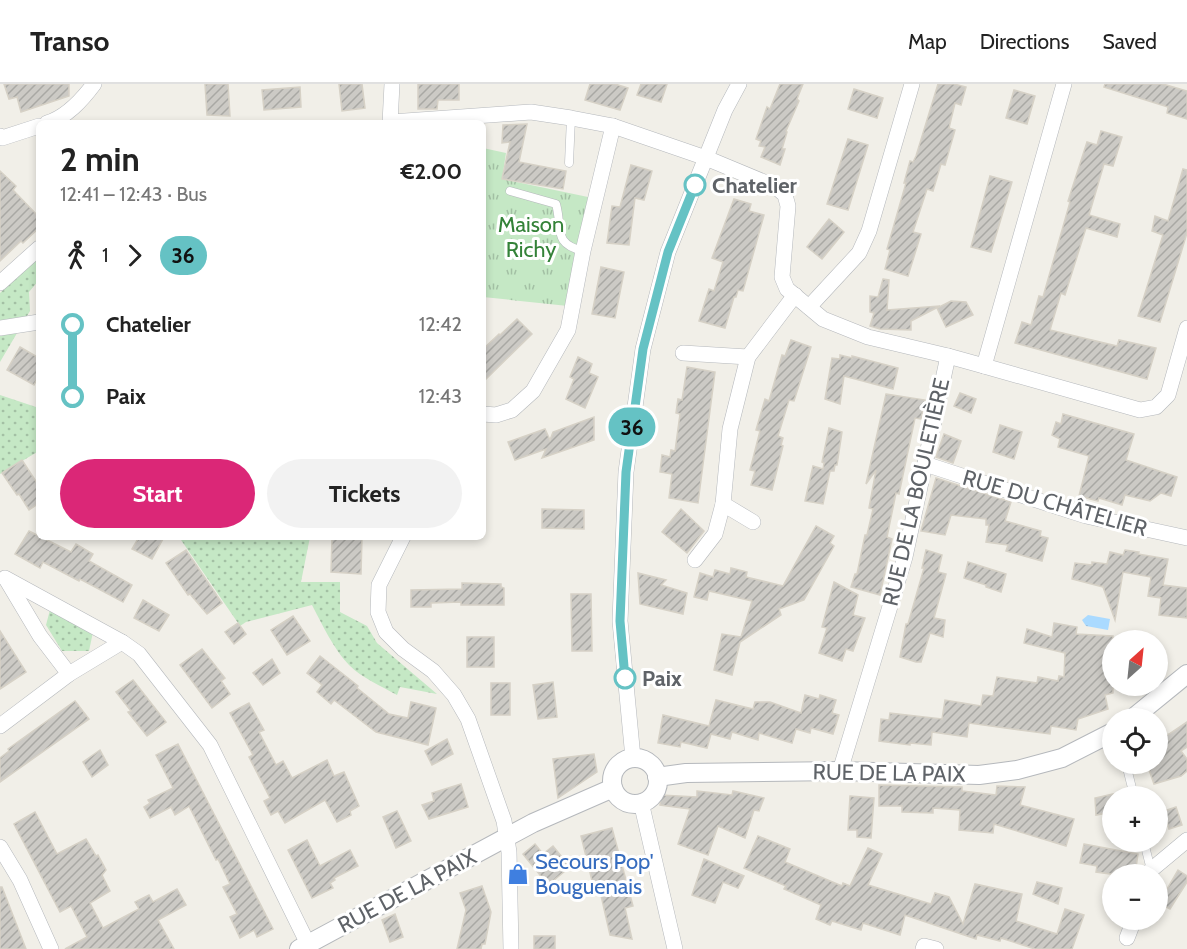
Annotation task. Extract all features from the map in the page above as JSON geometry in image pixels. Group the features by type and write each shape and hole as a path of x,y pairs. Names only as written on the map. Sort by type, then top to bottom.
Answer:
{"street":[{"path":"56,120 86,95 94,84"},
{"path":"390,120 392,84"},
{"path":"633,758 620,621 626,472 647,333 668,252 725,110 739,84"},
{"path":"809,307 860,253 869,231 912,84"},
{"name":"RUE DE LA BOULETIÈRE","path":"840,771 905,557 948,356 984,366 1064,84"},
{"path":"418,120 531,112 571,118 613,126 706,158 776,187 785,195 788,206 782,277 787,289 823,319 868,337 948,356"},
{"path":"486,414 496,415 512,410 533,391 568,330 613,126"},
{"path":"0,136 2,138 36,127"},
{"path":"0,283 36,251"},
{"path":"694,560 715,534 723,504 730,429 747,357 795,295"},
{"path":"0,328 36,322"},
{"path":"984,366 1140,410 1156,407 1168,395 1187,327"},
{"path":"683,353 747,357"},
{"name":"RUE DU CHÂTELIER","path":"925,464 1086,516 1187,538"},
{"path":"723,504 753,522"},
{"path":"402,540 379,585 378,612 386,632 404,650 433,671 454,694 468,719 504,821 509,852 511,949"},
{"path":"2,574 139,654 210,745 303,946"},
{"path":"2,574 40,636 69,674"},
{"path":"0,726 69,674 122,642"},
{"path":"1145,708 1187,674"},
{"name":"RUE DE LA PAIX","path":"657,777 686,773 840,771 979,775 1017,770 1062,758 1102,738"},
{"path":"633,758 648,762 657,777 654,792 641,802 632,803 622,800 613,788 612,777 615,769 623,761 633,758"},
{"name":"RUE DE LA PAIX","path":"303,946 564,808 613,788"},
{"path":"641,802 675,949"},
{"path":"1159,864 1187,840"},
{"path":"0,847 21,880 51,949"},
{"path":"1127,938 1130,930"},
{"path":"924,949 924,946 936,949"}],"lane":[{"path":"569,163 571,118"},
{"path":"510,191 556,204 559,232 564,243 584,251"}],"green space":[{"name":"Maison Richy","path":"486,149 506,153 502,179 588,197 568,306 486,297"},
{"path":"36,259 36,284 29,292 30,311 0,362 0,293"},
{"path":"0,395 36,407 36,453 0,474"},
{"path":"181,540 309,540 301,582 340,582 340,612 367,626 377,643 437,694 400,687 397,695 360,674 338,651 312,605 246,622 240,626"},
{"path":"50,610 93,632 89,651 62,651 46,625"}],"water":[{"path":"1088,615 1110,619 1108,630 1086,626 1082,620"}],"building":[{"path":"4,84 69,84 69,96 21,112 17,97 9,99"},
{"path":"205,84 228,84 230,116 207,115"},
{"path":"339,84 362,84 365,108 342,111"},
{"path":"418,84 459,84 459,100 438,100 437,109 418,109"},
{"path":"590,84 615,84 628,88 620,110 585,100"},
{"path":"641,84 667,84 661,102 637,95"},
{"path":"780,84 803,84 797,99 799,101 786,131 782,149 785,149 780,165 761,157 765,147 759,146 761,141 756,139 767,107 770,109"},
{"path":"938,84 966,87 961,105 955,103 949,128 955,130 945,165 941,164 933,191 927,189 913,232 921,234 908,276 885,269 890,250 887,249 910,161 913,162 916,156"},
{"path":"1105,84 1163,84 1187,91 1187,119 1167,113 1168,107 1104,87"},
{"path":"300,87 301,107 264,110 262,90"},
{"path":"854,89 883,98 877,118 848,109"},
{"path":"1014,90 1035,96 1027,124 1006,118"},
{"name":"Maison Richy","path":"527,124 519,162 566,171 563,189 502,179 510,142 502,143 503,125"},
{"path":"1101,131 1122,137 1113,166 1104,164 1089,215 1120,224 1117,237 1086,228 1065,295 1061,293 1050,330 1117,346 1119,340 1156,348 1147,379 1015,343 1022,322 1031,325 1039,296 1043,297 1070,202 1068,201 1087,142 1097,145"},
{"path":"848,139 868,145 848,210 827,204"},
{"path":"631,165 652,171 644,200 635,198 629,245 607,243 612,206 620,207"},
{"path":"1183,169 1187,170 1187,233 1160,322 1138,316 1163,235 1152,231 1155,216 1168,221"},
{"path":"0,171 16,186 13,190 36,214 36,231 23,243 21,241 0,261"},
{"path":"990,176 1012,182 991,252 971,247"},
{"path":"734,199 751,204 749,211 764,215 743,291 738,290 734,297 725,328 699,321 709,289 714,291 723,262 712,258"},
{"path":"829,219 844,232 822,259 807,247"},
{"path":"601,267 624,272 615,318 592,314"},
{"path":"883,279 889,280 887,310 940,306 911,321 911,330 880,329 870,326 874,313 870,312 870,296 878,297"},
{"path":"951,301 966,302 973,315 946,327 937,308"},
{"path":"517,319 532,334 486,379 486,346"},
{"path":"791,340 811,347 794,401 789,400 778,436 783,438 781,445 783,446 772,490 751,485 755,471 750,470 760,431 756,430 765,399 769,401 782,355 785,356"},
{"path":"20,347 36,356 34,385 7,370"},
{"path":"840,355 898,368 893,389 844,376 840,404 825,399 832,358 840,359"},
{"path":"578,357 592,364 589,373 598,377 585,408 566,399 574,379 570,377"},
{"path":"687,367 715,372 698,503 669,498 672,474 660,472 662,455 670,457 671,450 675,451 680,414 676,413 678,399 682,400"},
{"path":"960,393 976,399 971,413 954,406"},
{"path":"886,394 925,400 921,419 915,418 899,494 896,493 887,537 892,539 880,595 851,587 855,574 857,574 873,509 869,508 876,470 866,484"},
{"path":"1063,414 1134,434 1126,460 1177,477 1171,496 1161,493 1150,501 1125,495 1122,505 1099,498 1098,501 1079,496 1089,456 1058,447 1060,439 1052,435 1056,422 1061,424"},
{"path":"594,417 594,440 542,458 546,449 515,460 508,442 545,429 550,440 553,432"},
{"path":"1000,425 1022,432 1014,459 993,452"},
{"path":"829,428 842,432 837,465 834,471 830,471 823,504 805,501 813,466 823,469 824,463 822,462"},
{"path":"944,434 961,441 953,463 936,457"},
{"path":"22,460 36,481 36,505 29,510 2,473"},
{"path":"936,478 1011,502 1005,521 1041,531 1040,536 1048,538 1042,561 1006,551 1008,545 986,542 989,525 986,525 986,519 951,515 945,535 921,531"},
{"path":"542,509 584,510 584,529 542,528"},
{"path":"681,509 704,531 687,553 662,532"},
{"path":"816,526 834,536 830,543 834,546 804,600 779,609 781,615 740,642 732,675 714,670 722,634 741,637 752,601 709,591 707,600 694,597 700,573 713,577 715,570 730,574 731,568 747,572 746,577 783,586"},
{"path":"29,531 36,534 36,540 47,540 71,552 76,544 93,554 89,561 132,585 123,602 43,562 40,568 15,554"},
{"path":"137,540 162,540 152,559 132,549"},
{"path":"332,540 362,540 361,574 331,572"},
{"path":"186,550 222,603 207,614 190,594 188,595 166,563"},
{"path":"926,550 942,555 938,572 946,574 934,618 945,620 943,637 930,633 921,662 916,662 900,657 906,624 908,624 924,568 922,568"},
{"path":"1125,550 1168,559 1163,585 1187,588 1187,618 1159,615 1161,598 1148,596 1151,577 1123,572 1115,620 1103,587 1072,579 1075,563 1107,564 1110,552 1123,555"},
{"path":"968,562 1006,574 1001,592 964,578"},
{"path":"638,573 666,580 661,585 687,593 683,614 640,604"},
{"path":"834,582 858,595 853,615 865,618 853,651 846,649 842,661 819,653 827,628 822,627"},
{"path":"462,583 501,584 504,588 504,605 461,605 461,602 431,603 431,607 411,607 411,590 462,589"},
{"path":"571,594 591,594 592,651 572,651"},
{"path":"143,600 169,615 159,631 134,618"},
{"path":"293,616 310,641 287,655 271,630"},
{"path":"238,623 246,634 234,644 225,632"},
{"path":"1054,623 1077,627 1076,634 1102,635 1102,696 1105,696 1108,708 1102,708 1102,711 1078,719 1076,730 1051,726 1050,734 969,723 967,737 932,732 931,745 879,741 881,719 889,720 890,713 942,719 945,700 981,706 983,695 993,696 997,677 1037,683 1038,677 1058,681 1059,676 1064,677 1065,653 1024,643 1027,629 1052,637"},
{"path":"0,631 26,672 0,689"},
{"path":"467,637 494,637 494,667 467,667"},
{"path":"202,649 225,678 221,681 230,694 212,708 180,665"},
{"path":"320,656 389,714 408,718 411,702 436,708 428,745 376,732 334,700 331,704 317,692 322,685 307,673"},
{"path":"272,659 280,673 263,685 253,673"},
{"path":"133,680 166,722 147,736 116,692"},
{"path":"553,682 557,717 538,719 533,685"},
{"path":"491,683 510,683 510,715 491,715"},
{"path":"805,695 819,699 820,695 836,700 832,713 839,715 833,734 811,728 810,733 796,729 792,743 759,733 758,740 732,732 730,739 711,734 707,748 681,742 680,747 658,743 663,715 709,726 716,700 753,709 755,702 770,702 801,713"},
{"path":"75,701 89,719 0,782 0,758 9,751 8,749"},
{"path":"249,703 264,730 259,732 276,765 283,761 292,778 327,760 334,776 344,772 359,806 350,811 351,815 337,822 325,800 285,823 278,811 271,815 264,801 270,798 249,757 253,755 230,713"},
{"path":"1187,722 1187,747 1181,751 1187,759 1187,771 1181,776 1154,784 1150,774 1168,774 1169,734"},
{"path":"447,739 453,754 432,765 425,751"},
{"path":"178,744 273,929 257,937 254,930 240,938 230,917 237,914 223,887 230,884 189,806 175,815 171,807 150,818 144,807 150,803 148,800 173,788 156,755"},
{"path":"100,750 108,765 92,777 83,762"},
{"path":"594,754 597,772 558,798 553,759"},
{"path":"461,784 468,807 429,819 422,805 434,801 432,793"},
{"path":"879,785 962,787 962,791 996,795 997,786 1025,787 1020,805 1074,819 1066,846 994,824 993,833 959,830 960,810 933,808 933,813 902,812 902,806 879,806"},
{"path":"697,791 732,795 733,791 764,798 759,811 754,810 745,838 718,826 708,855 678,844 690,809 660,805 661,795 697,797"},
{"path":"850,796 874,798 871,838 857,837 857,830 848,830"},
{"path":"1102,796 1102,814 1096,815 1095,798"},
{"path":"1176,807 1182,825 1169,829 1168,810"},
{"path":"397,811 411,841 396,848 383,817"},
{"path":"35,812 57,854 86,839 96,856 98,855 106,870 102,875 110,891 90,903 103,928 139,909 135,902 149,895 153,902 177,889 186,905 158,920 174,949 65,949 87,937 71,906 60,912 14,824"},
{"path":"612,828 633,906 625,908 632,939 610,935 600,891 595,893 581,836"},
{"path":"758,836 790,849 785,862 842,886 843,883 850,886 868,848 882,854 868,885 931,904 935,893 949,897 963,924 975,884 1022,894 1016,921 1057,934 1065,909 1084,915 1072,949 1035,949 1001,938 1000,941 977,935 976,939 905,915 900,935 863,923 861,930 832,921 830,925 816,919 821,905 784,889 786,886 744,868"},
{"path":"307,840 320,866 350,850 358,866 334,878 335,880 330,883 333,888 312,898 288,850"},
{"path":"535,844 543,854 553,846 570,867 548,885 523,854"},
{"path":"1084,844 1102,847 1102,852 1138,854 1136,864 1102,864 1102,873 1096,872 1097,866 1080,863"},
{"path":"704,859 744,876 738,888 723,882 715,903 692,895"},
{"path":"1178,870 1187,876 1187,882 1170,909 1168,908 1168,887"},
{"path":"1037,882 1062,888 1058,904 1033,894"},
{"path":"482,886 491,912 485,944 482,944 481,949 457,949 466,910 460,893"},
{"path":"0,887 2,887 26,949 0,949"},
{"path":"395,914 403,937 390,942 382,920"},
{"path":"534,936 555,936 555,949 534,949"}],"bus line":[{"name":"36","path":"625,678 620,621 626,472 643,349 668,252 695,185"}],"place":[{"name":"Chatelier","path":"695,185"},
{"name":"Paix","path":"625,678"},
{"name":"Secours Pop' Bouguenais","path":"518,874"}]}
